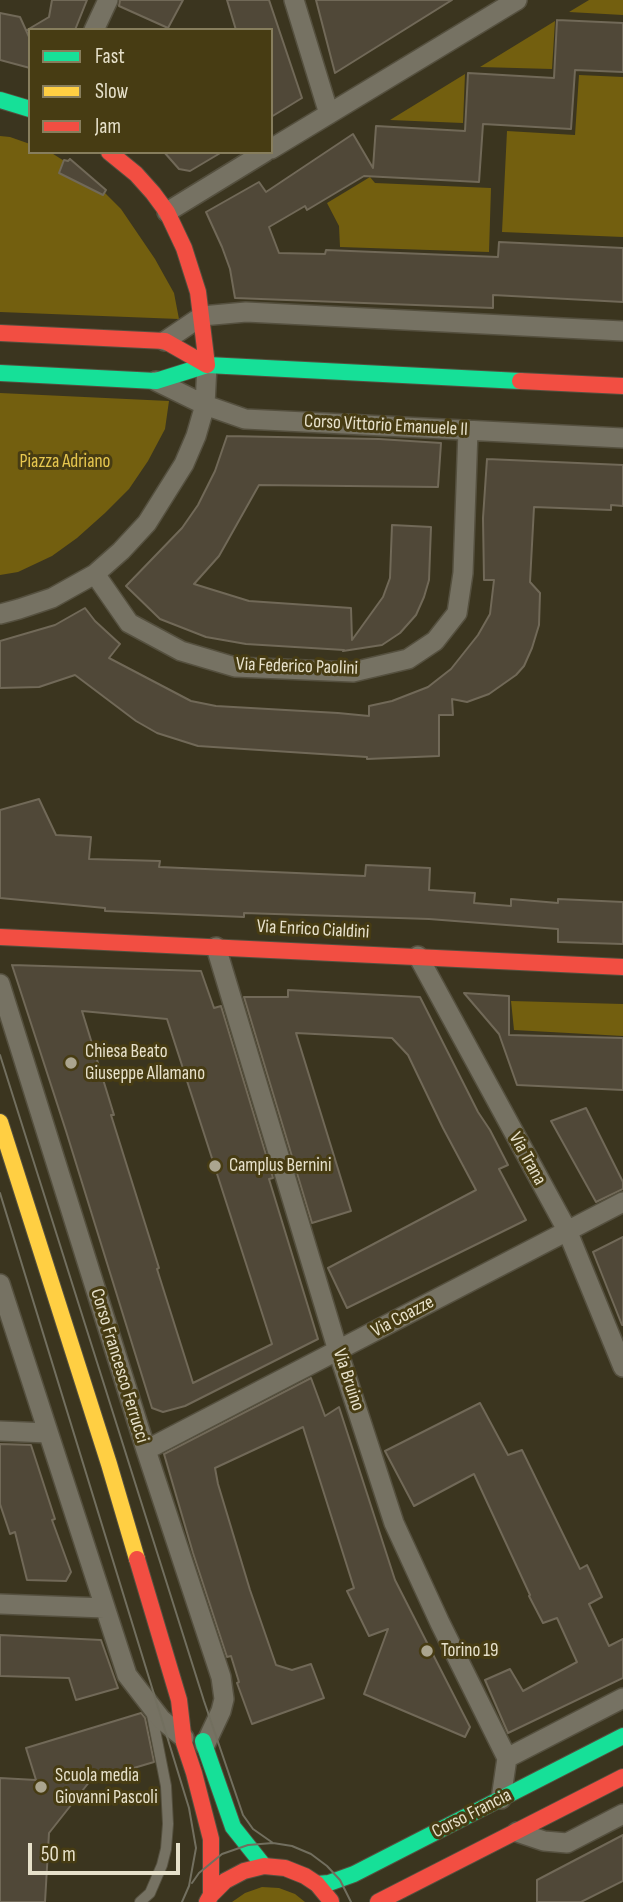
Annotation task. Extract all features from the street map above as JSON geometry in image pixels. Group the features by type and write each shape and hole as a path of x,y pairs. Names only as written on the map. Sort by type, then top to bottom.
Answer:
{"main road":[{"path":"0,100 28,108"},
{"path":"111,154 136,174 167,212 184,248 198,292 207,365"},
{"name":"Corso Vittorio Emanuele II","path":"0,333 165,341 207,365"},
{"name":"Corso Vittorio Emanuele II","path":"0,373 156,381 207,365 623,386"},
{"name":"Via Enrico Cialdini","path":"0,937 623,967"},
{"name":"Corso Francesco Ferrucci","path":"0,1122 109,1464 179,1700"},
{"path":"179,1700 184,1738 211,1839 209,1898"},
{"path":"179,1700 201,1735 233,1826 264,1866"},
{"name":"Corso Francia","path":"317,1884 355,1874 623,1736"},
{"name":"Corso Francia","path":"378,1902 623,1777"},
{"path":"209,1898 225,1881 244,1871 264,1866 285,1868 305,1875 317,1884 332,1902"}],"street":[{"path":"95,28 108,0"},
{"path":"294,0 329,114"},
{"path":"273,148 513,1"},
{"path":"167,212 262,154"},
{"path":"165,341 202,316 246,312 623,331"},
{"path":"0,614 52,598 94,574 121,551 147,523 184,464 196,436 205,405 207,365"},
{"name":"Corso Vittorio Emanuele II","path":"156,381 205,405 245,419 623,438"},
{"name":"Via Federico Paolini","path":"94,574 129,623 181,651 235,667 353,672 408,659 435,641 457,613 463,573 468,430"},
{"name":"Via Bruino","path":"216,947 338,1351 394,1522 440,1623 507,1758"},
{"name":"Via Trana","path":"418,956 567,1230 623,1367"},
{"name":"Corso Francesco Ferrucci","path":"0,984 223,1688 221,1711 205,1745"},
{"name":"Via Coazze","path":"146,1450 623,1202"},
{"path":"0,1284 127,1675 162,1718 184,1738"},
{"path":"0,1431 48,1433"},
{"path":"0,1604 104,1608"},
{"name":"Corso Francia","path":"507,1758 623,1698"},
{"path":"501,1799 507,1758"},
{"name":"Corso Francia","path":"517,1832 544,1841 567,1843 623,1814"}],"lane":[{"path":"140,1902 150,1893 162,1865 168,1824 166,1786 150,1704"}],"green space":[{"path":"589,0 623,0 623,15 569,12"},
{"path":"555,21 552,69 480,67"},
{"path":"465,74 463,123 390,120"},
{"path":"579,75 623,77 623,237 502,232 507,131 575,135"},
{"path":"0,136 28,143 28,154 53,154 88,176 121,209 174,293 179,319 0,312"},
{"path":"370,177 375,183 491,188 489,252 340,247 339,226 327,203"},
{"name":"Piazza Adriano","path":"0,393 169,401 165,429 129,489 77,538 52,556 18,572 0,575"},
{"path":"511,1001 623,1004 623,1036 514,1030"},
{"path":"262,1887 279,1888 295,1894 305,1902 232,1902 245,1893"}],"building":[{"path":"52,0 87,0 76,28 30,28 49,17"},
{"path":"120,0 183,0 168,28 119,6"},
{"path":"227,0 269,0 302,98 273,116 273,28 235,28"},
{"path":"316,0 452,0 335,73"},
{"path":"0,13 20,17 28,35 28,67 0,60"},
{"path":"557,20 623,23 623,72 575,70 571,129 483,124 479,182 364,176 307,210 305,206 269,227 279,253 325,254 326,250 498,257 499,242 623,248 623,302 493,295 493,308 235,298 230,269 206,212 259,182 266,192 353,134 373,168 376,126 465,131 468,73 554,78"},
{"path":"166,154 219,154 190,171 179,169"},
{"path":"70,159 106,190 103,195 59,173 64,160"},
{"path":"227,436 441,443 438,487 259,485 219,556 194,584 249,601 351,608 352,640 383,597 390,578 392,525 431,527 429,580 416,615 400,633 382,645 343,651 246,644 206,637 160,619 126,586 182,528 198,505 215,471"},
{"path":"487,459 623,465 623,506 611,505 611,510 534,507 530,582 540,593 539,625 532,648 524,666 516,675 489,694 467,702 452,699 453,715 439,715 439,756 367,759 198,746 157,733 136,721 75,675 39,687 0,688 0,641 55,625 85,608 120,644 109,658 191,701 216,706 369,716 369,706 392,701 428,687 451,669 478,635 490,614 494,580 484,580 483,518"},
{"path":"39,799 56,835 91,837 89,859 160,861 159,867 365,876 366,865 430,868 429,890 475,893 474,903 511,906 511,899 558,903 558,899 623,902 623,944 558,942 558,929 429,919 244,913 244,917 105,911 105,908 0,898 0,810"},
{"path":"12,965 201,971 214,1008 221,1006 273,1178 269,1179 318,1339 185,1406 163,1412 152,1408","holes":["82,1011 167,1019 272,1344 193,1383"]},
{"path":"288,990 420,997 508,1165 499,1169 526,1220 347,1308 328,1268 476,1190 408,1055 392,1038 296,1033 351,1211 312,1223 244,997 288,997"},
{"path":"464,993 509,996 509,1035 623,1038 623,1090 517,1085 499,1034"},
{"path":"586,1108 623,1182 623,1189 596,1202 551,1121"},
{"path":"623,1237 623,1325 622,1325 593,1252"},
{"path":"311,1378 325,1416 339,1407 395,1580 470,1727 465,1737 364,1694 388,1629 369,1636 347,1591 354,1588 303,1427 215,1468 250,1590 276,1665 292,1670 311,1664 324,1698 252,1724 237,1683 239,1682 231,1656 227,1657 193,1553 164,1454"},
{"path":"480,1403 508,1455 522,1450 580,1569 587,1565 602,1597 589,1604 609,1646 623,1639 623,1678 508,1733 485,1680 510,1669 523,1691 577,1662 557,1618 543,1623 474,1474 414,1506 385,1451"},
{"path":"0,1444 31,1445 55,1519 52,1520 71,1572 66,1581 27,1580 15,1532 10,1534 0,1504"},
{"path":"0,1635 101,1640 118,1688 76,1700 69,1678 0,1676"},
{"name":"Scuola media Giovanni Pascoli","path":"141,1713 145,1718 154,1762 90,1781 49,1833 45,1902 0,1902 0,1778 36,1780 26,1748"},
{"path":"623,1835 623,1881 581,1902 537,1902 537,1880"}],"tram line":[{"path":"0,1055 204,1701 243,1815 253,1829 273,1843 292,1846 311,1854 327,1866 340,1880 351,1902"},
{"path":"0,1193 189,1808 196,1848 189,1886 182,1902"},
{"path":"192,1883 199,1873 222,1854 248,1845 273,1843"}],"traffic: fast":[{"path":"0,100 28,108"},
{"path":"0,373 156,381 207,365 520,381"},
{"path":"317,1884 329,1883 354,1874 623,1736"},
{"path":"203,1741 233,1827 264,1866"}],"traffic: slow":[{"path":"0,1122 137,1559"}],"traffic: jam":[{"path":"111,154 136,174 153,193 167,212 184,248 198,292 207,365"},
{"path":"0,333 165,341 207,365"},
{"path":"520,381 623,386"},
{"path":"0,937 623,967"},
{"path":"137,1559 179,1700 184,1743 211,1839 211,1895"},
{"path":"378,1902 623,1777"},
{"path":"207,1902 225,1881 244,1871 264,1866 285,1868 305,1876 317,1884 331,1901"}],"place":[{"name":"Chiesa Beato Giuseppe Allamano","path":"71,1063"},
{"name":"Camplus Bernini","path":"215,1166"},
{"name":"Torino 19","path":"427,1651"},
{"name":"Scuola media Giovanni Pascoli","path":"41,1787"}]}
